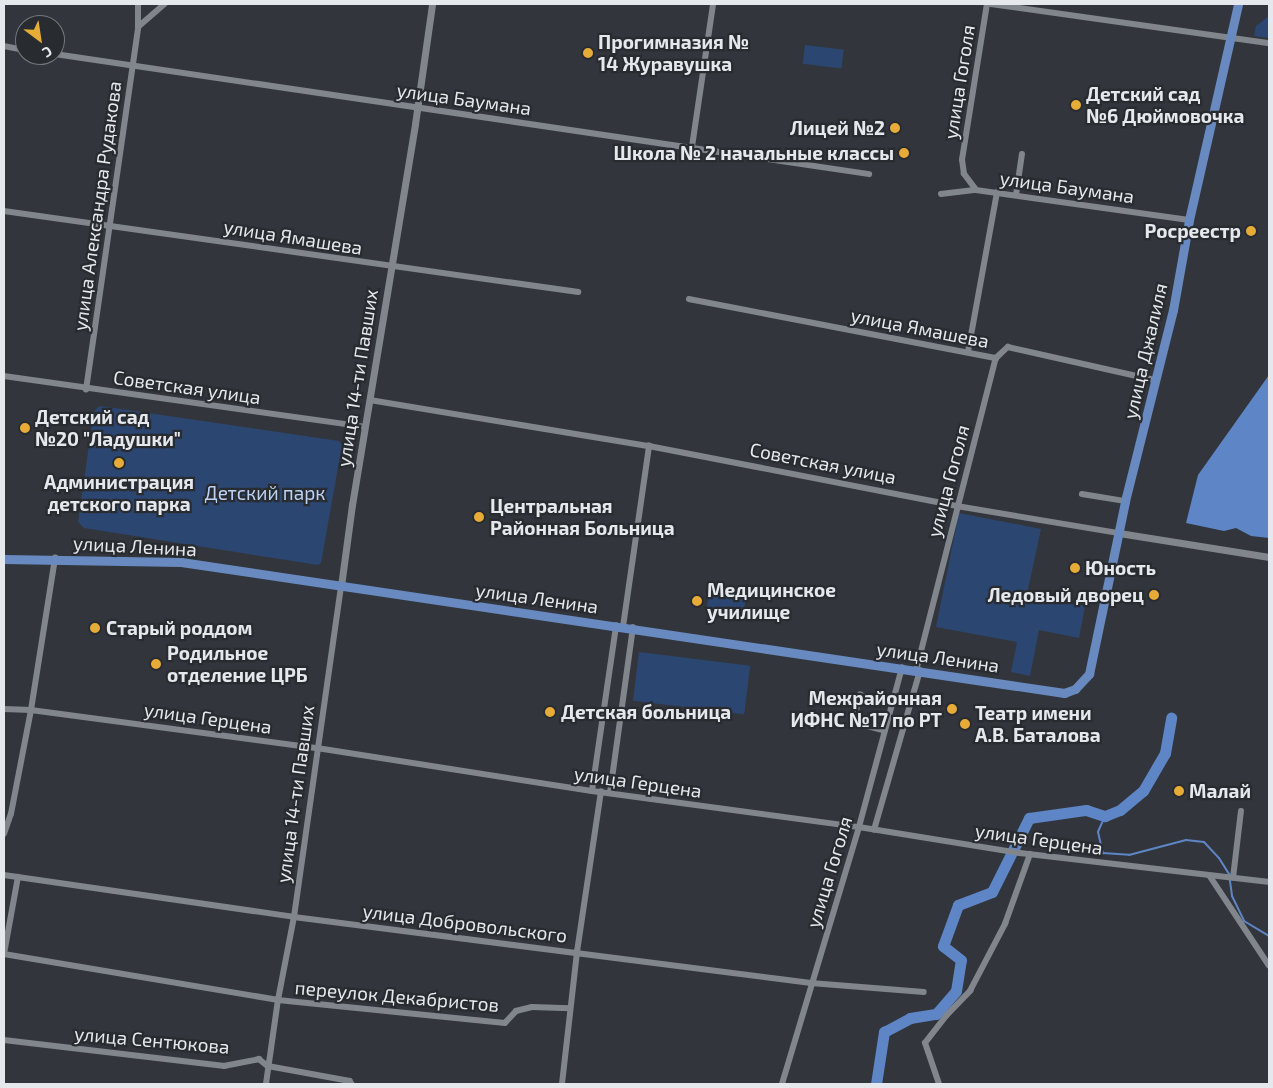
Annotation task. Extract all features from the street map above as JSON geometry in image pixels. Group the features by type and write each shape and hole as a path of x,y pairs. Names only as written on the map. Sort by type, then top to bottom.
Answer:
{"main road":[{"name":"улица Джалиля","path":"1064,692 1075,689 1089,674 1125,501 1173,310 1189,220 1238,4"},
{"name":"улица Ленина","path":"4,559 55,558 181,562 1064,692"}],"street":[{"name":"улица Александра Рудакова","path":"86,390 131,66 138,28 138,4"},
{"path":"138,28 164,4"},
{"name":"улица 14-ти Павших","path":"266,1084 278,1000 294,917 341,586 418,109 432,4"},
{"path":"692,147 713,4"},
{"name":"улица Гоголя","path":"976,190 964,174 962,160 987,4"},
{"path":"991,4 1269,43"},
{"name":"улица Баумана","path":"65,56 418,109 459,112 869,174"},
{"path":"1016,195 1022,154"},
{"name":"улица Баумана","path":"941,194 976,190 1189,220"},
{"path":"968,352 998,193"},
{"name":"улица Ямашева","path":"4,211 109,224 391,268 578,292"},
{"name":"улица Ямашева","path":"690,299 996,358 1008,347 1155,380"},
{"name":"улица Гоголя","path":"874,830 918,671 957,506 996,358"},
{"name":"Советская улица","path":"4,376 86,390 366,427"},
{"name":"Советская улица","path":"370,400 649,446 957,506 1269,557"},
{"path":"610,793 624,627 649,446"},
{"path":"1082,494 1125,501"},
{"path":"4,834 11,814 31,710 55,558"},
{"path":"592,791 624,627"},
{"name":"улица Гоголя","path":"782,1084 859,827 902,668"},
{"path":"885,730 853,723 860,695 892,703"},
{"name":"улица Герцена","path":"4,709 31,710 317,748 592,791 859,827 1020,853 1269,882"},
{"path":"562,1084 577,952 601,792"},
{"path":"1233,878 1241,811"},
{"path":"939,1084 925,1043 946,1016 970,991 1005,924 1030,854"},
{"name":"улица Добровольского","path":"4,875 294,917 577,952 811,984 924,992"},
{"path":"1210,876 1269,965"},
{"path":"18,877 4,954 278,1000"},
{"name":"переулок Декабристов","path":"278,1000 505,1023 516,1011 532,1007 570,1008"},
{"name":"улица Сентюкова","path":"4,1040 224,1066 259,1059 268,1066 350,1081 352,1084"}],"green space":[{"path":"1269,16 1269,38 1254,36 1256,26"},
{"path":"805,45 844,50 841,69 803,64"},
{"name":"Детский парк","path":"100,406 339,441 342,445 321,563 318,565 84,528 78,522 94,411"},
{"path":"959,513 1041,529 1027,594 1085,606 1079,638 1039,630 1030,676 1011,672 1017,642 936,627"},
{"path":"709,594 746,600 743,619 706,613"},
{"path":"639,652 750,666 744,714 633,701"}],"shaded area":[{"path":"1269,375 1269,538 1251,536 1236,528 1224,531 1186,523 1198,475"}],"waterway":[{"path":"876,1084 884,1032 910,1018 936,1014 956,991 961,960 943,946 958,905 992,892 1029,818 1086,810 1105,816 1120,810 1143,791 1165,753 1171,718"},
{"path":"1105,816 1098,832 1103,853 1129,855 1186,840 1204,842 1219,858 1229,874 1232,896 1244,921 1269,936"}],"place":[{"name":"Прогимназия № 14 Журавушка","path":"588,53"},
{"name":"Детский сад №6 Дюймовочка","path":"1076,105"},
{"name":"Лицей №2","path":"895,128"},
{"name":"Школа № 2 начальные классы","path":"904,153"},
{"name":"Росреестр","path":"1251,231"},
{"name":"Детский сад №20 \"Ладушки\"","path":"25,428"},
{"name":"Администрация детского парка","path":"119,463"},
{"name":"Центральная Районная Больница","path":"479,517"},
{"name":"Юность","path":"1075,568"},
{"name":"Ледовый дворец","path":"1154,595"},
{"name":"Медицинское училище","path":"697,601"},
{"name":"Старый роддом","path":"95,628"},
{"name":"Родильное отделение ЦРБ","path":"156,664"},
{"name":"Межрайонная ИФНС №17 по РТ","path":"952,709"},
{"name":"Детская больница","path":"550,712"},
{"name":"Театр имени А.В. Баталова","path":"965,724"},
{"name":"Малай","path":"1179,791"}]}
